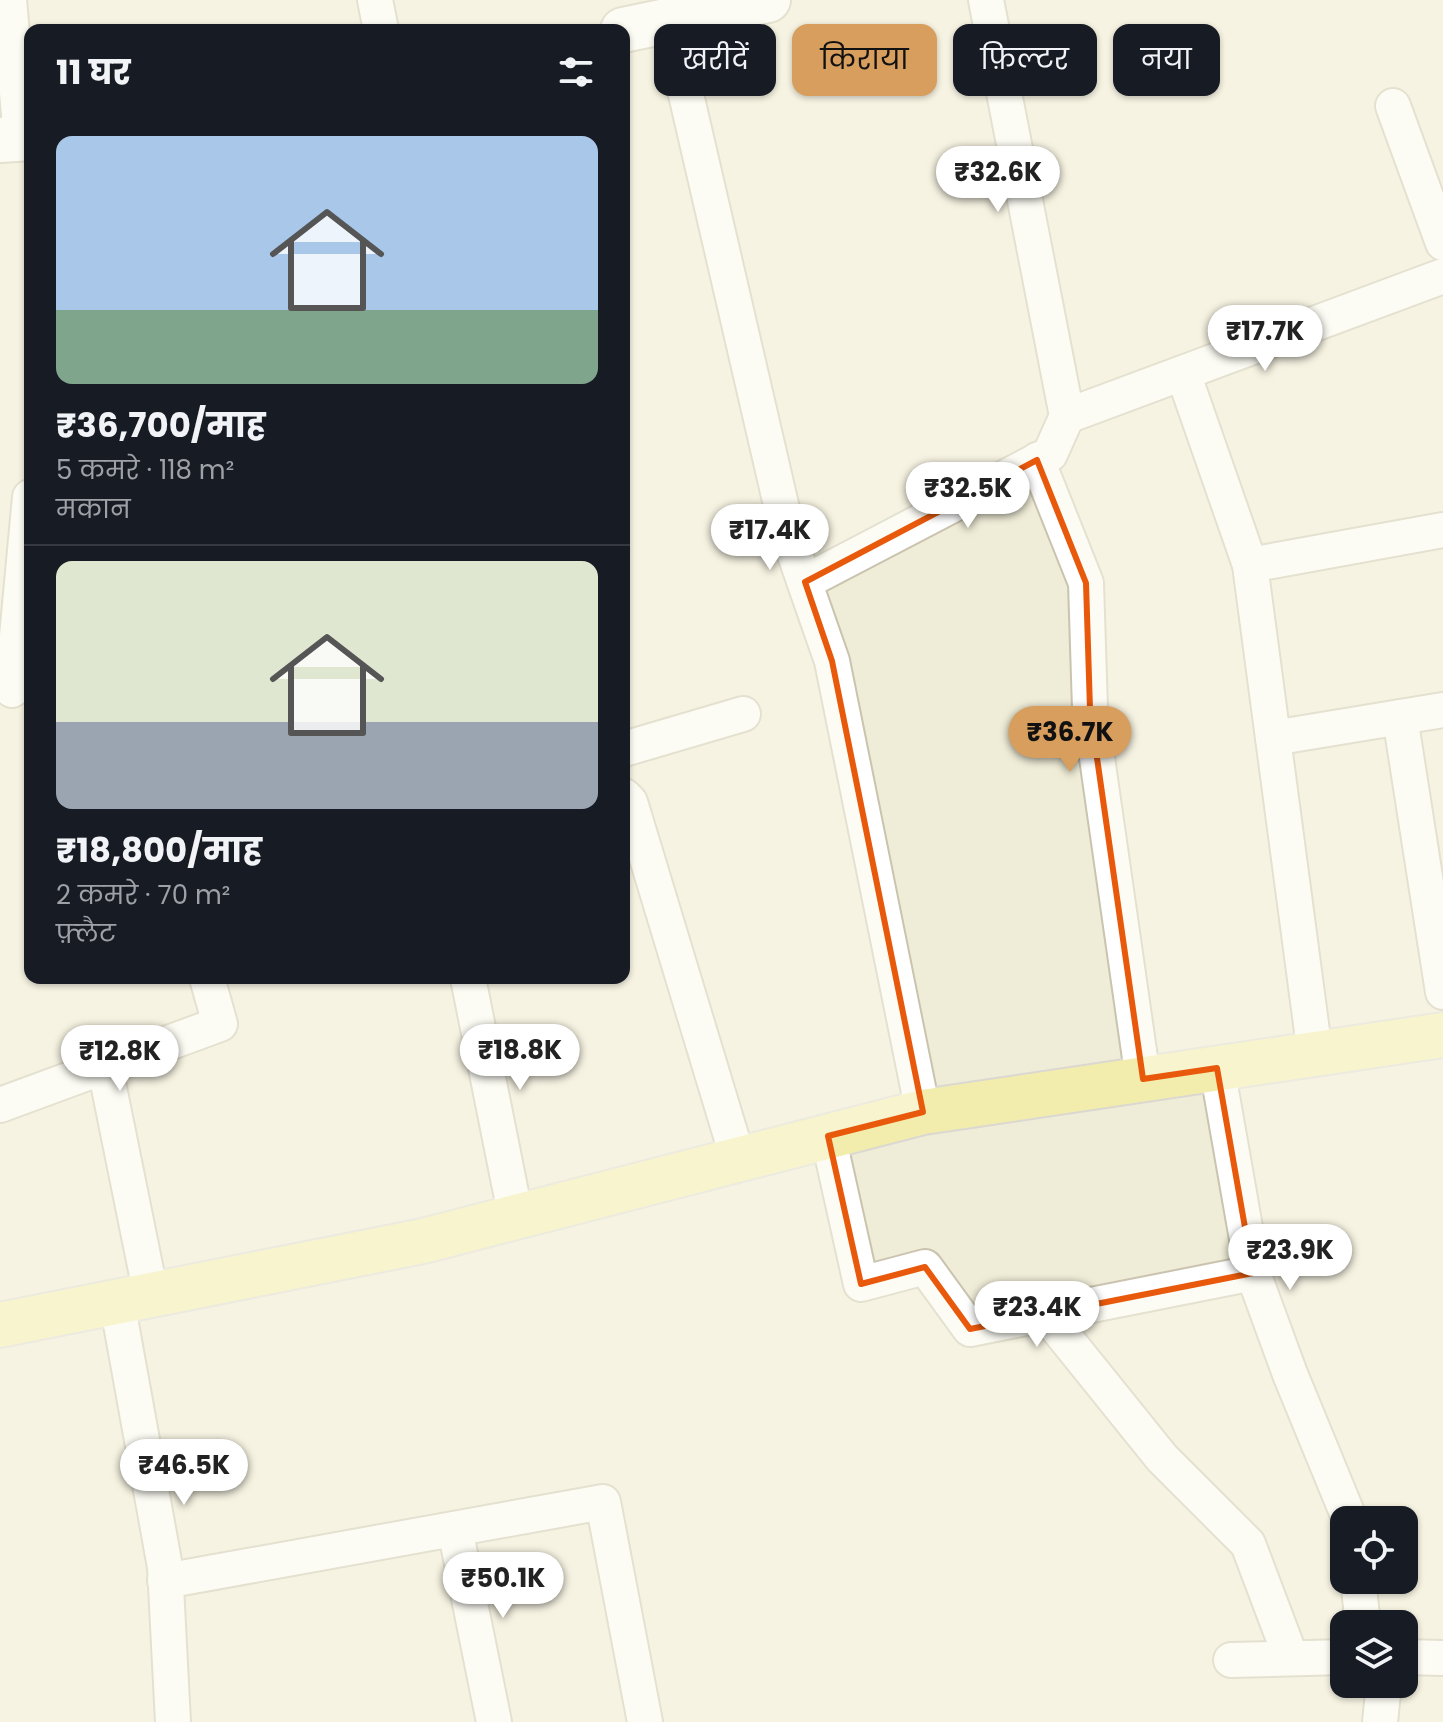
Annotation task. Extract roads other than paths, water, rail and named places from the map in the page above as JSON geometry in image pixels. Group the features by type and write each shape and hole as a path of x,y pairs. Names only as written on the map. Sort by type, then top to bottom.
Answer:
{"main road":[{"path":"0,1325 423,1241 923,1112 1443,1035"}],"street":[{"path":"9,0 17,139"},
{"path":"375,0 380,24"},
{"path":"805,582 1050,454 1067,416 986,0"},
{"path":"624,20 669,21 761,1"},
{"path":"669,21 788,535 832,661 923,1112"},
{"path":"1393,106 1443,243"},
{"path":"1067,416 1443,276"},
{"path":"1183,373 1250,565 1315,1054"},
{"path":"1037,460 1086,583 1090,709 1143,1079"},
{"path":"1250,565 1443,530"},
{"path":"14,694 24,571"},
{"path":"1273,738 1443,710"},
{"path":"630,747 743,714"},
{"path":"1400,717 1443,992"},
{"path":"630,802 738,1159"},
{"path":"0,1105 220,1024 209,984"},
{"path":"469,984 516,1218"},
{"path":"105,1068 165,1581 173,1722"},
{"path":"1217,1068 1253,1273 1344,1506"},
{"path":"828,1136 861,1284 925,1267 970,1329 1253,1273"},
{"path":"1046,1314 1162,1458 1248,1544 1291,1658"},
{"path":"165,1581 603,1502 645,1722"},
{"path":"455,1529 494,1722"},
{"path":"1231,1660 1330,1657"},
{"path":"1418,1657 1443,1658"},
{"path":"1380,1722 1383,1698"}]}
